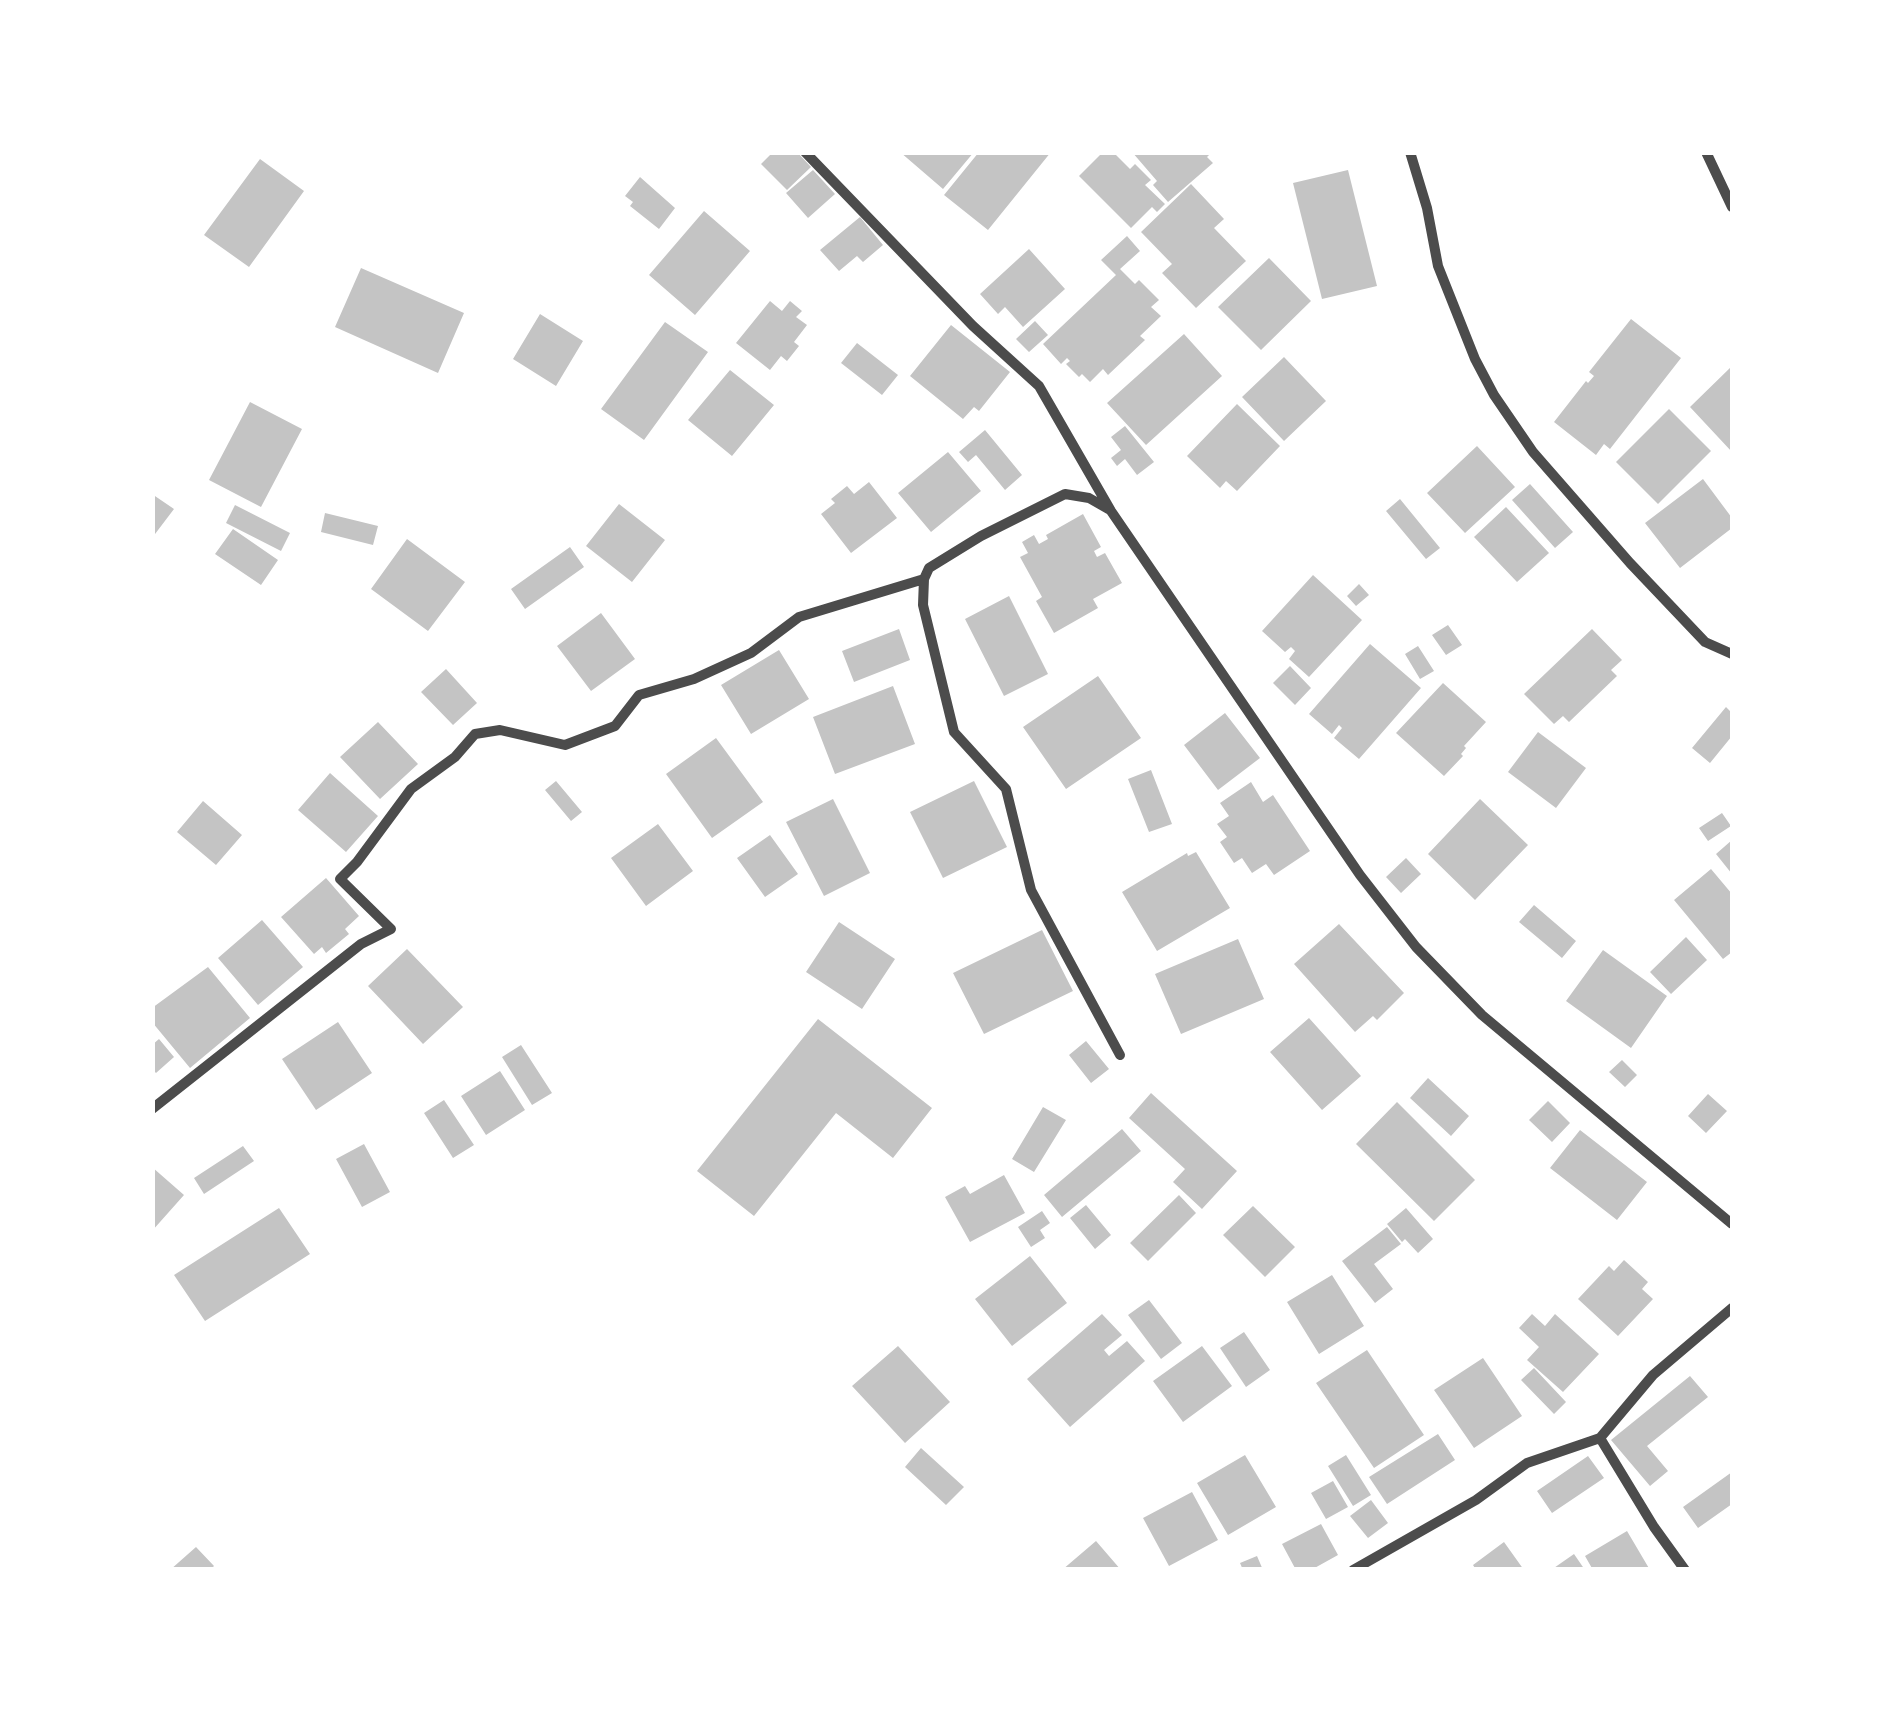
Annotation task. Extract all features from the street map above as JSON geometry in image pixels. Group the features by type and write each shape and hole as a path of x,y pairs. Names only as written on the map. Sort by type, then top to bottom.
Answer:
{"street":[{"path":"805,152 973,326 1038,386 1111,511 1360,875 1416,947 1482,1016 1732,1224"},
{"path":"1410,152 1428,208 1438,266 1475,359 1494,394 1532,452 1630,562 1706,642 1732,654"},
{"path":"1706,152 1732,208"},
{"path":"1111,511 1090,498 1065,494 928,568 922,605 954,732 1006,789 1031,890 1120,1055"},
{"path":"152,1109 360,944 391,929 340,879 411,789 455,757 475,734 500,730 565,744 615,726 640,695 694,679 751,653 800,617 924,579"},
{"path":"1354,1570 1476,1500 1527,1463 1600,1438 1653,1375 1732,1308"},
{"path":"1600,1438 1654,1528 1685,1570"}],"building":[{"path":"773,152 797,152 811,167 787,190 761,164"},
{"path":"900,152 974,152 943,189"},
{"path":"979,152 1051,152 988,230 944,195"},
{"path":"1103,152 1113,152 1130,169 1135,164 1151,180 1145,185 1165,204 1157,212 1152,207 1131,228 1079,176"},
{"path":"1132,152 1212,152 1207,157 1213,163 1168,202 1153,185 1157,181"},
{"path":"260,159 304,191 249,267 204,235"},
{"path":"813,170 835,194 808,218 786,193"},
{"path":"1348,170 1377,286 1322,299 1293,183"},
{"path":"640,177 675,208 659,229 630,206 633,202 625,196"},
{"path":"1191,184 1224,219 1214,228 1246,261 1196,308 1162,273 1172,264 1141,232"},
{"path":"704,211 750,251 695,315 649,275"},
{"path":"860,217 883,245 863,262 857,256 839,271 820,250"},
{"path":"1127,236 1140,251 1120,269 1135,284 1139,280 1159,300 1151,307 1161,316 1140,336 1145,340 1108,375 1103,369 1090,382 1066,364 1070,361 1067,358 1061,364 1043,344 1116,275 1101,260"},
{"path":"1029,249 1065,289 1023,327 1005,307 998,314 980,294"},
{"path":"1269,258 1311,301 1261,350 1218,307"},
{"path":"361,268 464,313 438,373 335,327"},
{"path":"770,301 782,311 790,301 802,311 796,317 807,325 794,342 799,346 787,361 781,356 770,370 736,343"},
{"path":"540,314 583,341 556,386 513,359"},
{"path":"1631,319 1681,358 1610,449 1604,444 1596,455 1554,422 1594,376 1589,372"},
{"path":"1035,321 1048,335 1029,352 1016,339"},
{"path":"665,322 708,352 644,440 601,409"},
{"path":"951,325 1010,372 979,411 974,407 963,419 910,376"},
{"path":"1184,334 1222,376 1146,445 1107,403"},
{"path":"857,343 898,375 882,395 841,363"},
{"path":"1284,357 1326,401 1284,441 1242,397"},
{"path":"1732,366 1732,452 1690,407"},
{"path":"730,370 774,405 732,456 688,420"},
{"path":"250,402 302,429 261,507 209,480"},
{"path":"1237,404 1280,446 1237,491 1226,481 1220,488 1187,456"},
{"path":"1669,409 1711,451 1658,504 1616,462"},
{"path":"1125,426 1154,462 1137,475 1125,459 1117,466 1111,458 1121,450 1111,437"},
{"path":"985,430 1022,475 1005,490 976,455 968,462 959,452"},
{"path":"1477,446 1515,487 1465,533 1427,493"},
{"path":"948,452 981,491 931,532 898,493"},
{"path":"1703,479 1732,518 1732,528 1680,568 1645,523"},
{"path":"869,482 897,518 851,553 821,514 847,486 854,494"},
{"path":"1530,484 1573,532 1555,548 1512,500"},
{"path":"152,494 174,509 152,538"},
{"path":"1400,499 1440,548 1426,559 1386,511"},
{"path":"619,504 665,540 632,582 586,546"},
{"path":"235,505 290,533 281,551 226,523"},
{"path":"1506,507 1549,553 1517,582 1474,537"},
{"path":"325,513 378,526 373,545 321,532"},
{"path":"1083,514 1101,547 1094,551 1097,557 1105,553 1122,583 1093,599 1098,608 1054,633 1036,601 1042,597 1020,557 1028,553 1022,542 1034,535 1039,544 1048,539 1046,535"},
{"path":"233,529 278,560 261,585 215,554"},
{"path":"407,539 465,582 428,631 371,589"},
{"path":"570,547 584,567 525,609 511,589"},
{"path":"1313,575 1362,620 1309,677 1289,659 1295,651 1291,647 1285,652 1262,631"},
{"path":"1359,584 1369,595 1356,606 1347,596"},
{"path":"1009,596 1048,674 1004,696 965,619"},
{"path":"601,613 635,659 591,691 557,646"},
{"path":"1448,625 1462,645 1446,655 1432,635"},
{"path":"899,629 910,660 854,682 842,651"},
{"path":"1592,629 1622,660 1611,670 1617,676 1569,722 1563,716 1554,724 1524,694"},
{"path":"1370,644 1421,688 1359,759 1334,738 1342,728 1339,725 1332,734 1309,714"},
{"path":"1418,646 1434,671 1420,679 1405,654"},
{"path":"779,650 809,699 751,734 721,685"},
{"path":"1290,666 1311,688 1295,705 1273,683"},
{"path":"446,669 477,703 453,725 421,692"},
{"path":"1098,676 1141,738 1066,789 1023,727"},
{"path":"1443,683 1486,722 1444,776 1396,733"},
{"path":"893,686 915,744 835,774 813,717"},
{"path":"1726,707 1732,713 1732,736 1710,763 1692,748"},
{"path":"1225,713 1260,758 1218,790 1184,745"},
{"path":"378,722 418,764 380,799 340,757"},
{"path":"1538,732 1586,768 1556,808 1508,772"},
{"path":"716,738 763,802 712,838 666,774"},
{"path":"1151,770 1172,824 1149,832 1128,779"},
{"path":"330,773 378,816 346,852 298,810"},
{"path":"556,781 582,812 571,821 545,790"},
{"path":"974,781 1007,847 943,878 910,812"},
{"path":"1251,782 1263,802 1273,795 1310,851 1274,875 1266,864 1252,873 1242,858 1234,863 1220,842 1227,837 1217,824 1229,816 1220,803"},
{"path":"833,799 870,873 824,896 786,822"},
{"path":"1480,799 1528,845 1475,900 1428,854"},
{"path":"203,801 242,835 216,865 177,832"},
{"path":"1722,813 1731,826 1708,841 1699,828"},
{"path":"658,824 693,871 646,906 611,858"},
{"path":"770,835 798,874 765,897 737,858"},
{"path":"1732,840 1732,874 1716,854"},
{"path":"1196,852 1230,908 1157,951 1122,892 1187,853 1188,856"},
{"path":"1406,858 1421,874 1401,893 1386,877"},
{"path":"1711,869 1732,894 1732,952 1723,959 1674,900"},
{"path":"326,878 359,916 345,929 349,934 326,953 322,947 314,954 281,917"},
{"path":"1534,905 1576,941 1562,958 1519,922"},
{"path":"262,920 303,967 258,1005 218,958"},
{"path":"839,922 895,959 862,1009 806,972"},
{"path":"1339,924 1404,993 1377,1020 1373,1016 1355,1032 1294,964"},
{"path":"1042,930 1073,991 984,1034 953,973"},
{"path":"1686,937 1707,960 1671,994 1650,972"},
{"path":"1238,939 1264,999 1181,1034 1155,974"},
{"path":"407,949 463,1007 423,1044 368,986"},
{"path":"1603,950 1667,996 1631,1048 1566,1001"},
{"path":"208,967 250,1018 190,1068 152,1022 152,1008"},
{"path":"1309,1018 1361,1076 1322,1110 1270,1052"},
{"path":"818,1019 932,1108 893,1158 836,1113 754,1216 697,1171"},
{"path":"338,1022 372,1073 316,1110 282,1059"},
{"path":"159,1039 174,1057 156,1073 152,1069 152,1045"},
{"path":"1086,1041 1109,1069 1091,1083 1069,1055"},
{"path":"521,1045 552,1093 532,1105 502,1057"},
{"path":"1622,1060 1637,1075 1625,1087 1609,1072"},
{"path":"500,1071 525,1110 486,1135 461,1096"},
{"path":"1428,1078 1469,1116 1451,1136 1410,1098"},
{"path":"1151,1093 1237,1171 1202,1209 1173,1182 1185,1169 1129,1118"},
{"path":"1708,1094 1727,1111 1706,1133 1688,1116"},
{"path":"444,1100 474,1145 453,1158 424,1113"},
{"path":"1548,1101 1570,1123 1552,1142 1529,1120"},
{"path":"1397,1102 1475,1180 1434,1221 1356,1144"},
{"path":"1043,1107 1066,1120 1034,1172 1012,1159"},
{"path":"1122,1129 1141,1151 1062,1217 1044,1195"},
{"path":"1580,1130 1647,1182 1617,1220 1550,1168"},
{"path":"364,1144 390,1192 362,1207 336,1159"},
{"path":"243,1146 254,1161 204,1194 194,1178"},
{"path":"152,1167 184,1195 152,1231"},
{"path":"1004,1175 1025,1213 970,1242 945,1197 965,1186 970,1194"},
{"path":"1179,1195 1196,1213 1148,1261 1130,1243"},
{"path":"1086,1205 1111,1235 1095,1249 1070,1218"},
{"path":"1253,1206 1295,1247 1265,1277 1223,1235"},
{"path":"279,1208 310,1254 205,1321 174,1275"},
{"path":"1406,1208 1433,1239 1418,1253 1387,1224"},
{"path":"1042,1211 1050,1223 1040,1230 1045,1238 1031,1247 1018,1227"},
{"path":"1387,1227 1401,1244 1374,1264 1393,1289 1375,1303 1342,1261"},
{"path":"1030,1256 1067,1303 1012,1346 975,1299"},
{"path":"1624,1260 1648,1282 1642,1289 1653,1299 1618,1336 1578,1299 1609,1266 1614,1271"},
{"path":"1332,1275 1364,1326 1319,1354 1287,1302"},
{"path":"1149,1300 1182,1343 1161,1359 1128,1315"},
{"path":"1102,1314 1122,1335 1104,1350 1109,1356 1127,1341 1145,1361 1070,1427 1027,1379"},
{"path":"1532,1314 1545,1326 1555,1314 1599,1354 1563,1392 1527,1360 1539,1347 1519,1328"},
{"path":"1244,1332 1270,1370 1246,1387 1220,1348"},
{"path":"898,1346 950,1402 905,1443 852,1386"},
{"path":"1202,1346 1232,1386 1183,1422 1153,1381"},
{"path":"1367,1350 1424,1435 1374,1468 1316,1383"},
{"path":"1483,1358 1522,1416 1474,1448 1434,1390"},
{"path":"1534,1368 1566,1402 1554,1414 1521,1380"},
{"path":"1690,1376 1708,1397 1647,1446 1668,1471 1650,1486 1611,1440"},
{"path":"1438,1434 1455,1460 1387,1504 1369,1477"},
{"path":"921,1448 964,1487 946,1505 905,1467"},
{"path":"1245,1455 1276,1507 1228,1535 1197,1483"},
{"path":"1346,1455 1371,1495 1353,1506 1328,1466"},
{"path":"1588,1456 1604,1478 1552,1513 1537,1491"},
{"path":"1732,1472 1732,1504 1698,1528 1683,1507"},
{"path":"1333,1481 1348,1507 1326,1519 1311,1493"},
{"path":"1192,1492 1218,1540 1169,1566 1143,1518"},
{"path":"1371,1500 1388,1523 1368,1538 1350,1516"},
{"path":"1321,1524 1338,1555 1311,1570 1296,1570 1282,1544"},
{"path":"1627,1531 1650,1570 1593,1570 1585,1556"},
{"path":"1096,1541 1121,1570 1062,1570"},
{"path":"1504,1542 1524,1570 1476,1570 1473,1565"},
{"path":"196,1547 214,1566 210,1570 170,1570"},
{"path":"1574,1554 1585,1570 1551,1570"},
{"path":"1257,1556 1263,1570 1243,1570 1240,1563"}]}
